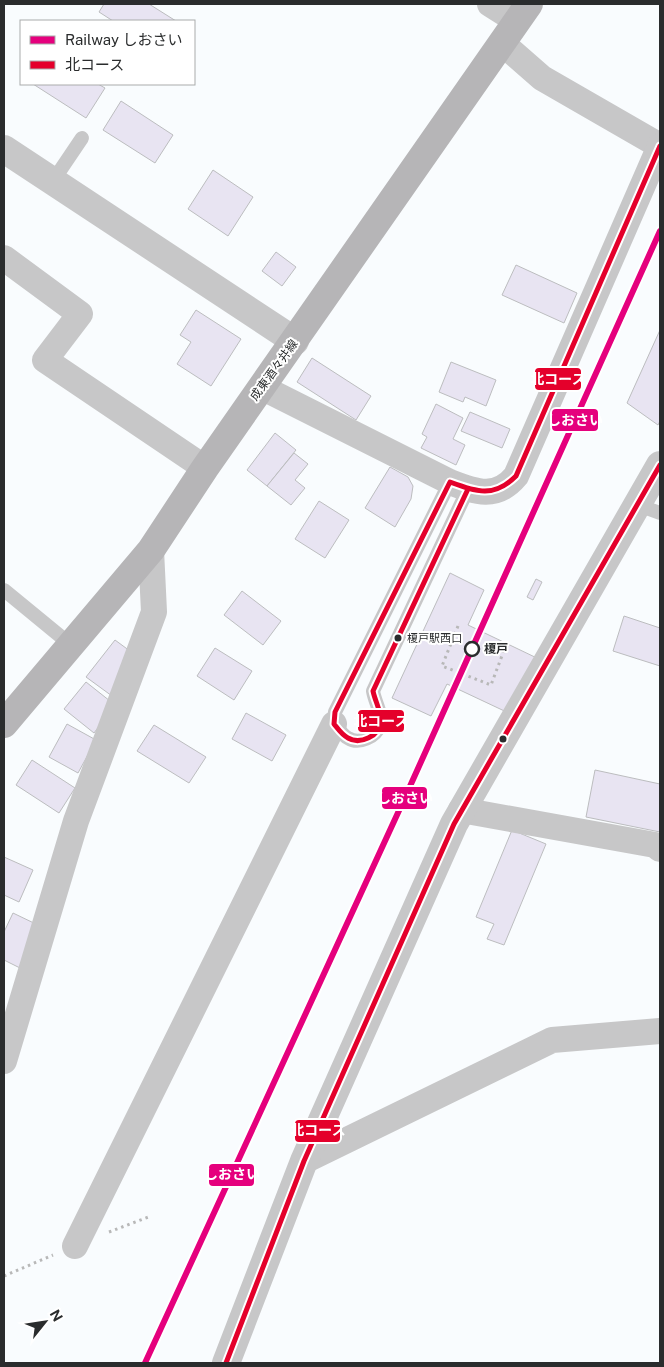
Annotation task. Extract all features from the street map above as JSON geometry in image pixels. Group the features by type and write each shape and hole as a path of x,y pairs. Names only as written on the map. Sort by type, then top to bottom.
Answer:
{"main road":[{"name":"成東酒々井線","path":"11,711 71,645 151,550 262,387 516,23"}],"street":[{"path":"262,387 459,486 484,493 498,490 510,483 516,476 660,146 542,78 516,23 490,4"},
{"path":"4,149 295,341"},
{"path":"4,258 80,314 45,360 206,468"},
{"path":"226,1363 304,1161 461,810 653,493"},
{"path":"4,1061 76,821 154,612 151,550"},
{"path":"75,1246 334,724"},
{"path":"461,810 655,846 660,849"},
{"path":"304,1161 552,1040 660,1032"}],"lane":[{"path":"53,181 82,138"},
{"path":"459,486 373,691 375,702 380,712 380,725 374,735 360,741 348,739 334,724 335,712 459,486"},
{"path":"4,590 71,645"}],"path":[{"path":"458,626 442,666 491,685 506,645"}],"building":[{"path":"104,4 149,4 174,20 111,20 99,12"},
{"path":"35,85 100,85 105,88 86,118"},
{"path":"121,101 173,135 155,163 103,130"},
{"path":"213,170 253,197 228,236 188,209"},
{"path":"276,252 296,267 282,286 262,271"},
{"path":"516,265 577,293 564,323 502,295"},
{"path":"196,310 241,339 211,386 177,364 191,342 180,335"},
{"path":"660,330 660,421 658,425 627,403"},
{"path":"312,358 371,396 356,420 297,382"},
{"path":"451,362 496,380 486,406 465,397 463,402 439,392"},
{"path":"436,404 463,418 453,439 465,445 456,465 421,448 427,437 422,434"},
{"path":"470,412 510,429 502,448 461,431"},
{"path":"275,433 296,450 267,486 247,470"},
{"path":"294,453 308,464 295,480 305,488 291,505 267,486"},
{"path":"390,467 408,477 413,486 411,499 395,527 365,508"},
{"path":"319,501 349,520 325,558 295,539"},
{"path":"450,573 484,590 468,625 541,660 515,716 447,684 431,716 392,698"},
{"path":"536,579 542,582 533,600 527,597"},
{"path":"242,591 281,621 263,645 224,615"},
{"path":"624,616 660,628 660,666 613,651"},
{"path":"115,640 134,654 112,696 86,677"},
{"path":"215,648 252,671 234,700 197,676"},
{"path":"86,682 115,705 94,733 64,709"},
{"path":"246,713 286,735 272,761 232,739"},
{"path":"67,724 96,740 78,773 49,757"},
{"path":"154,725 206,757 189,783 137,751"},
{"path":"32,760 75,788 59,813 16,785"},
{"path":"595,770 660,784 660,832 586,817"},
{"path":"512,830 546,844 504,945 487,939 494,924 476,917"},
{"path":"4,857 33,870 19,902 4,895"},
{"path":"13,913 40,926 20,968 4,960 4,932"}],"rail line":[{"name":"しおさい","path":"145,1363 402,804 660,231"}],"transit line":[{"name":"北コース","path":"468,489 373,691 380,714 380,726 369,738 363,740 348,738 334,724 335,712 450,482 485,491 500,488 516,476 660,146"},
{"name":"北コース","path":"226,1363 304,1161 454,824 660,465"}],"place":[{"name":"榎戸駅西口","path":"398,638"},
{"name":"榎戸","path":"472,649"}]}
